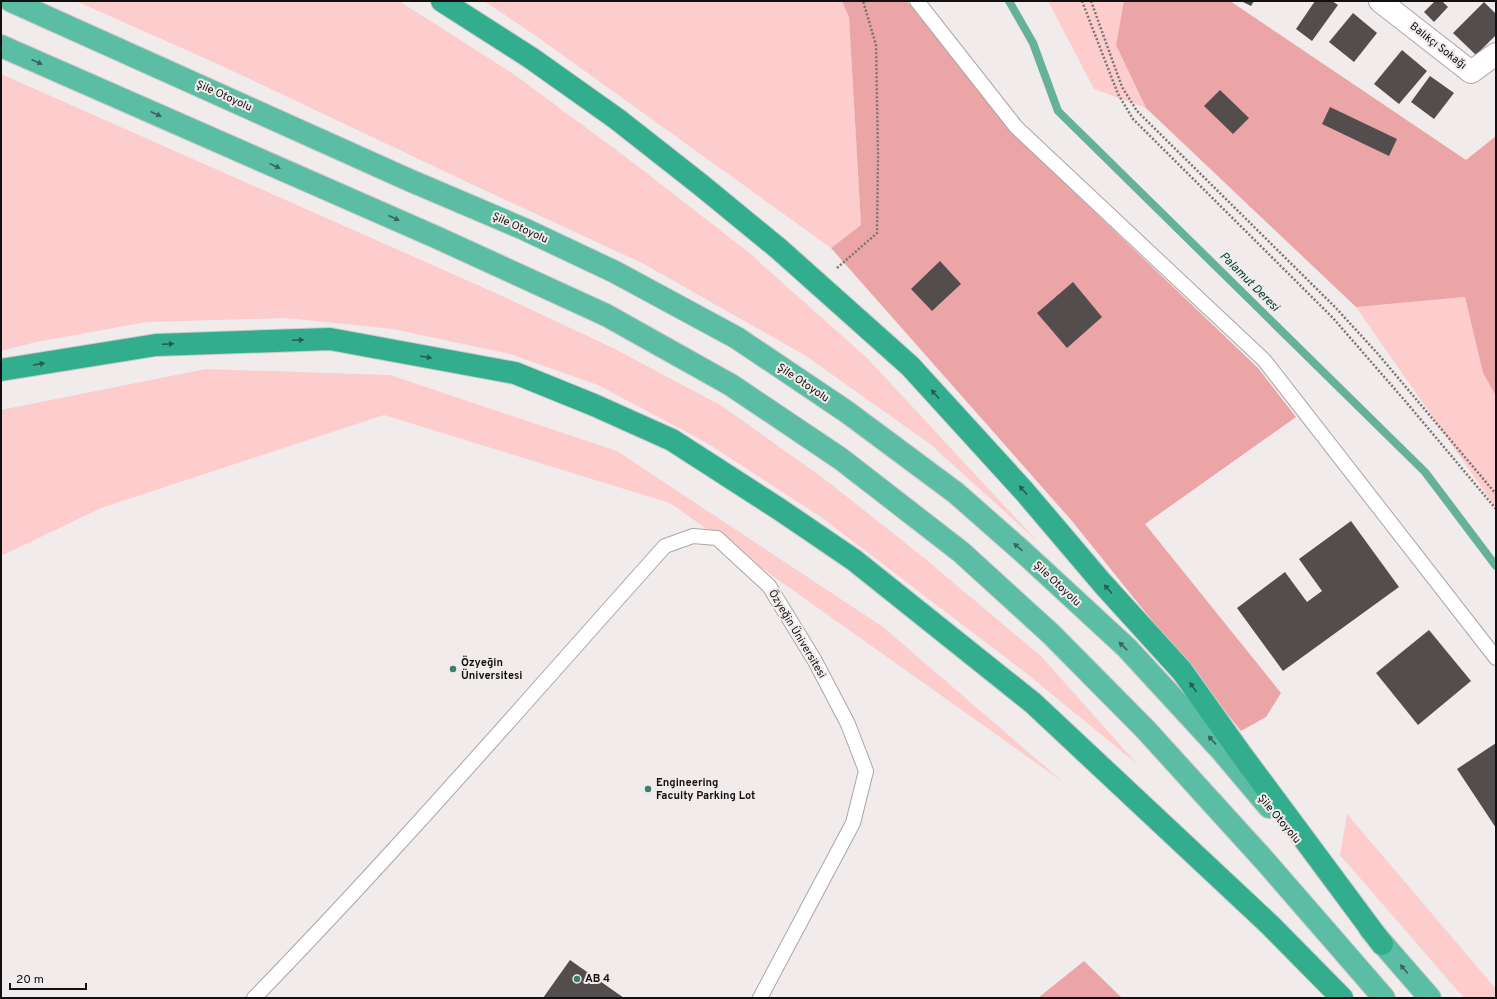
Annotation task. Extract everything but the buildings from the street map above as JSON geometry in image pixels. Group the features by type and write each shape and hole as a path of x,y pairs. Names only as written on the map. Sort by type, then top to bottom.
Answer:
{"highway":[{"name":"Şile Otoyolu","path":"10,1 615,272 737,338 840,408 956,494 1023,552 1126,648 1220,749 1382,944 1430,998"},
{"path":"442,1 531,58 617,119 779,249 910,366 1024,491 1104,584 1182,671 1241,754 1382,944"},
{"path":"1,46 438,238 606,315 731,385 841,459 961,552 1051,634 1146,730 1265,861 1384,998"},
{"path":"1,370 156,345 330,339 515,373 594,405 672,440 779,509 854,560 1034,703 1270,925 1342,998"}],"street":[{"name":"Balıkçı Sokağı","path":"1380,1 1471,72 1496,54"}],"lane":[{"path":"917,1 1016,127 1264,360 1496,658"},
{"name":"Özyeğin Üniversitesi","path":"254,998 300,951 483,752 665,546 693,536 717,538 769,586 815,661 848,724 866,771 853,823 760,998"}],"path":[{"path":"819,284 877,234 878,154 876,45 863,1"},
{"path":"1082,1 1118,94 1133,119 1333,318 1496,509"},
{"path":"1092,1 1122,87 1137,111 1335,307 1378,354 1496,494"}],"shaded area":[{"path":"76,1 399,1 515,75 631,161 747,251 868,359 1037,541 930,444 806,356 644,264 220,65"},
{"path":"484,1 842,1 849,17 861,225 831,248 536,36"},
{"path":"842,1 907,1 1012,133 1258,368 1296,417 1145,524 1281,693 1266,717 1241,731 1072,521 831,248 861,225 849,17"},
{"path":"1048,1 1124,1 1116,45 1146,108 1094,89"},
{"path":"1124,1 1230,1 1466,160 1496,136 1496,396 1483,373 1465,297 1356,307 1146,108 1116,45"},
{"path":"1,74 500,295 613,348 722,406 827,481 918,553 1041,656 1137,764 1026,673 821,517 707,443 598,385 510,354 393,329 286,318 147,322 36,342 1,351"},
{"path":"1465,297 1483,373 1496,396 1496,508 1356,307"},
{"path":"206,369 390,375 617,451 883,627 1063,782 670,503 384,415 101,508 1,556 1,410"},
{"path":"1347,814 1496,989 1496,998 1464,998 1340,855"},
{"path":"1084,961 1122,998 1038,998"}],"waterway":[{"name":"Palamut Deresi","path":"1009,1 1033,43 1058,111 1425,472 1496,566"}],"place":[{"name":"Özyeğin Üniversitesi","path":"453,669"},
{"name":"Engineering Faculty Parking Lot","path":"648,789"},
{"name":"AB 4","path":"577,979"}]}
